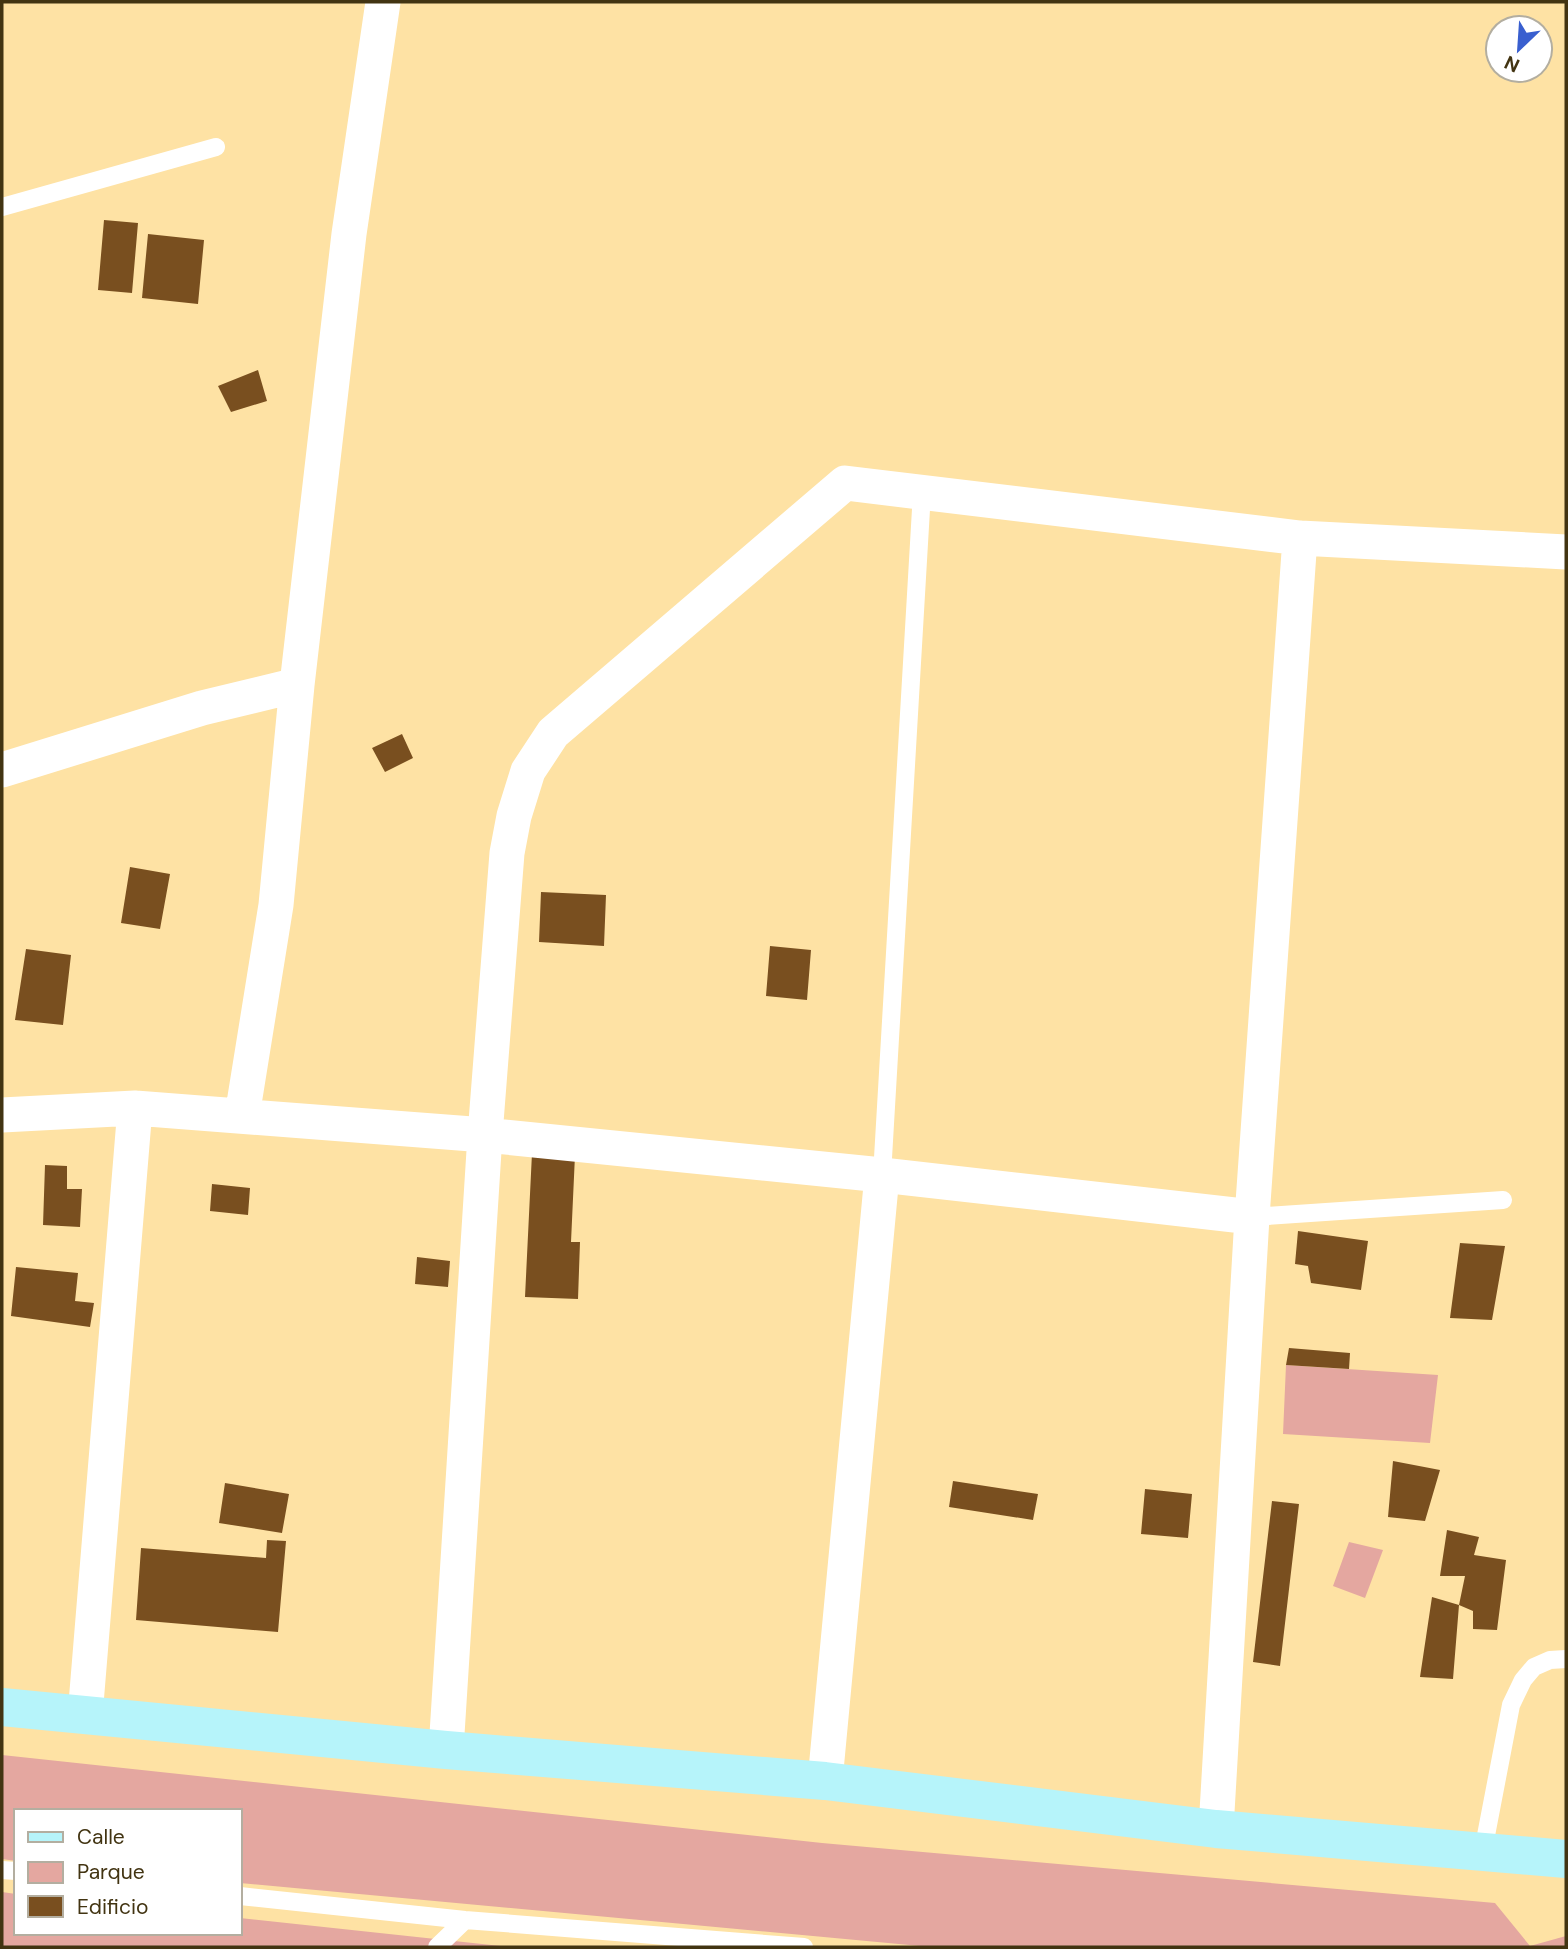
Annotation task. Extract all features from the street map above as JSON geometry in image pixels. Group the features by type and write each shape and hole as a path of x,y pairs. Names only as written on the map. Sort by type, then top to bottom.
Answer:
{"street":[{"path":"242,1116 276,905 297,685 348,248 383,2"},
{"path":"446,1750 485,1135 507,853 514,816 528,771 553,733 845,483 1300,538 1566,552"},
{"path":"1216,1829 1252,1217 1300,538"},
{"path":"2,770 202,708 297,685"},
{"path":"2,1115 135,1108 485,1135 882,1175 1252,1217"},
{"path":"85,1716 135,1108"},
{"path":"825,1781 882,1175"},
{"path":"2,1707 446,1750 825,1781 1216,1829 1566,1859"}],"lane":[{"path":"2,207 216,147"},
{"path":"882,1175 922,492"},
{"path":"1252,1217 1503,1199"},
{"path":"1483,1851 1511,1705 1522,1681 1534,1667 1550,1660 1566,1659"},
{"path":"242,1896 465,1920 804,1947"},
{"path":"437,1947 465,1920"}],"green space":[{"path":"1286,1365 1438,1375 1430,1443 1283,1434"},
{"path":"1349,1542 1383,1550 1365,1598 1333,1586"},
{"path":"2,1755 822,1843 1495,1903 1530,1946 1566,1936 1566,1947 931,1947 242,1883 242,1809 14,1809 14,1861 2,1859"},
{"path":"2,1892 14,1894 14,1935 242,1935 242,1918 511,1947 2,1947"}],"building":[{"path":"104,220 138,223 132,293 98,290"},
{"path":"148,234 204,240 198,304 142,298"},
{"path":"258,370 267,401 231,412 218,386"},
{"path":"402,734 413,758 385,772 372,748"},
{"path":"130,867 170,874 160,929 121,923"},
{"path":"541,892 606,895 604,946 539,942"},
{"path":"770,946 811,950 807,1000 766,996"},
{"path":"26,949 71,955 63,1025 15,1020"},
{"path":"532,1153 575,1155 571,1242 580,1242 578,1299 525,1297"},
{"path":"45,1165 67,1166 67,1189 82,1189 80,1227 43,1225"},
{"path":"212,1184 250,1188 248,1215 210,1211"},
{"path":"1298,1231 1368,1241 1361,1290 1311,1283 1308,1266 1295,1264"},
{"path":"1460,1243 1505,1246 1492,1320 1450,1318"},
{"path":"417,1257 450,1261 448,1287 415,1284"},
{"path":"16,1267 78,1273 75,1301 94,1303 90,1327 11,1316"},
{"path":"1289,1348 1350,1353 1349,1369 1286,1365"},
{"path":"1393,1461 1440,1470 1425,1521 1388,1517"},
{"path":"953,1481 1038,1494 1033,1520 949,1507"},
{"path":"225,1483 289,1494 282,1533 219,1523"},
{"path":"1145,1489 1192,1494 1188,1538 1141,1534"},
{"path":"1272,1501 1299,1504 1280,1666 1253,1662"},
{"path":"1447,1530 1479,1537 1474,1555 1506,1560 1497,1630 1473,1629 1473,1611 1459,1605 1465,1576 1440,1576"},
{"path":"267,1540 286,1541 278,1632 136,1620 141,1548 266,1558"},
{"path":"1432,1597 1459,1605 1453,1679 1420,1677"}]}
